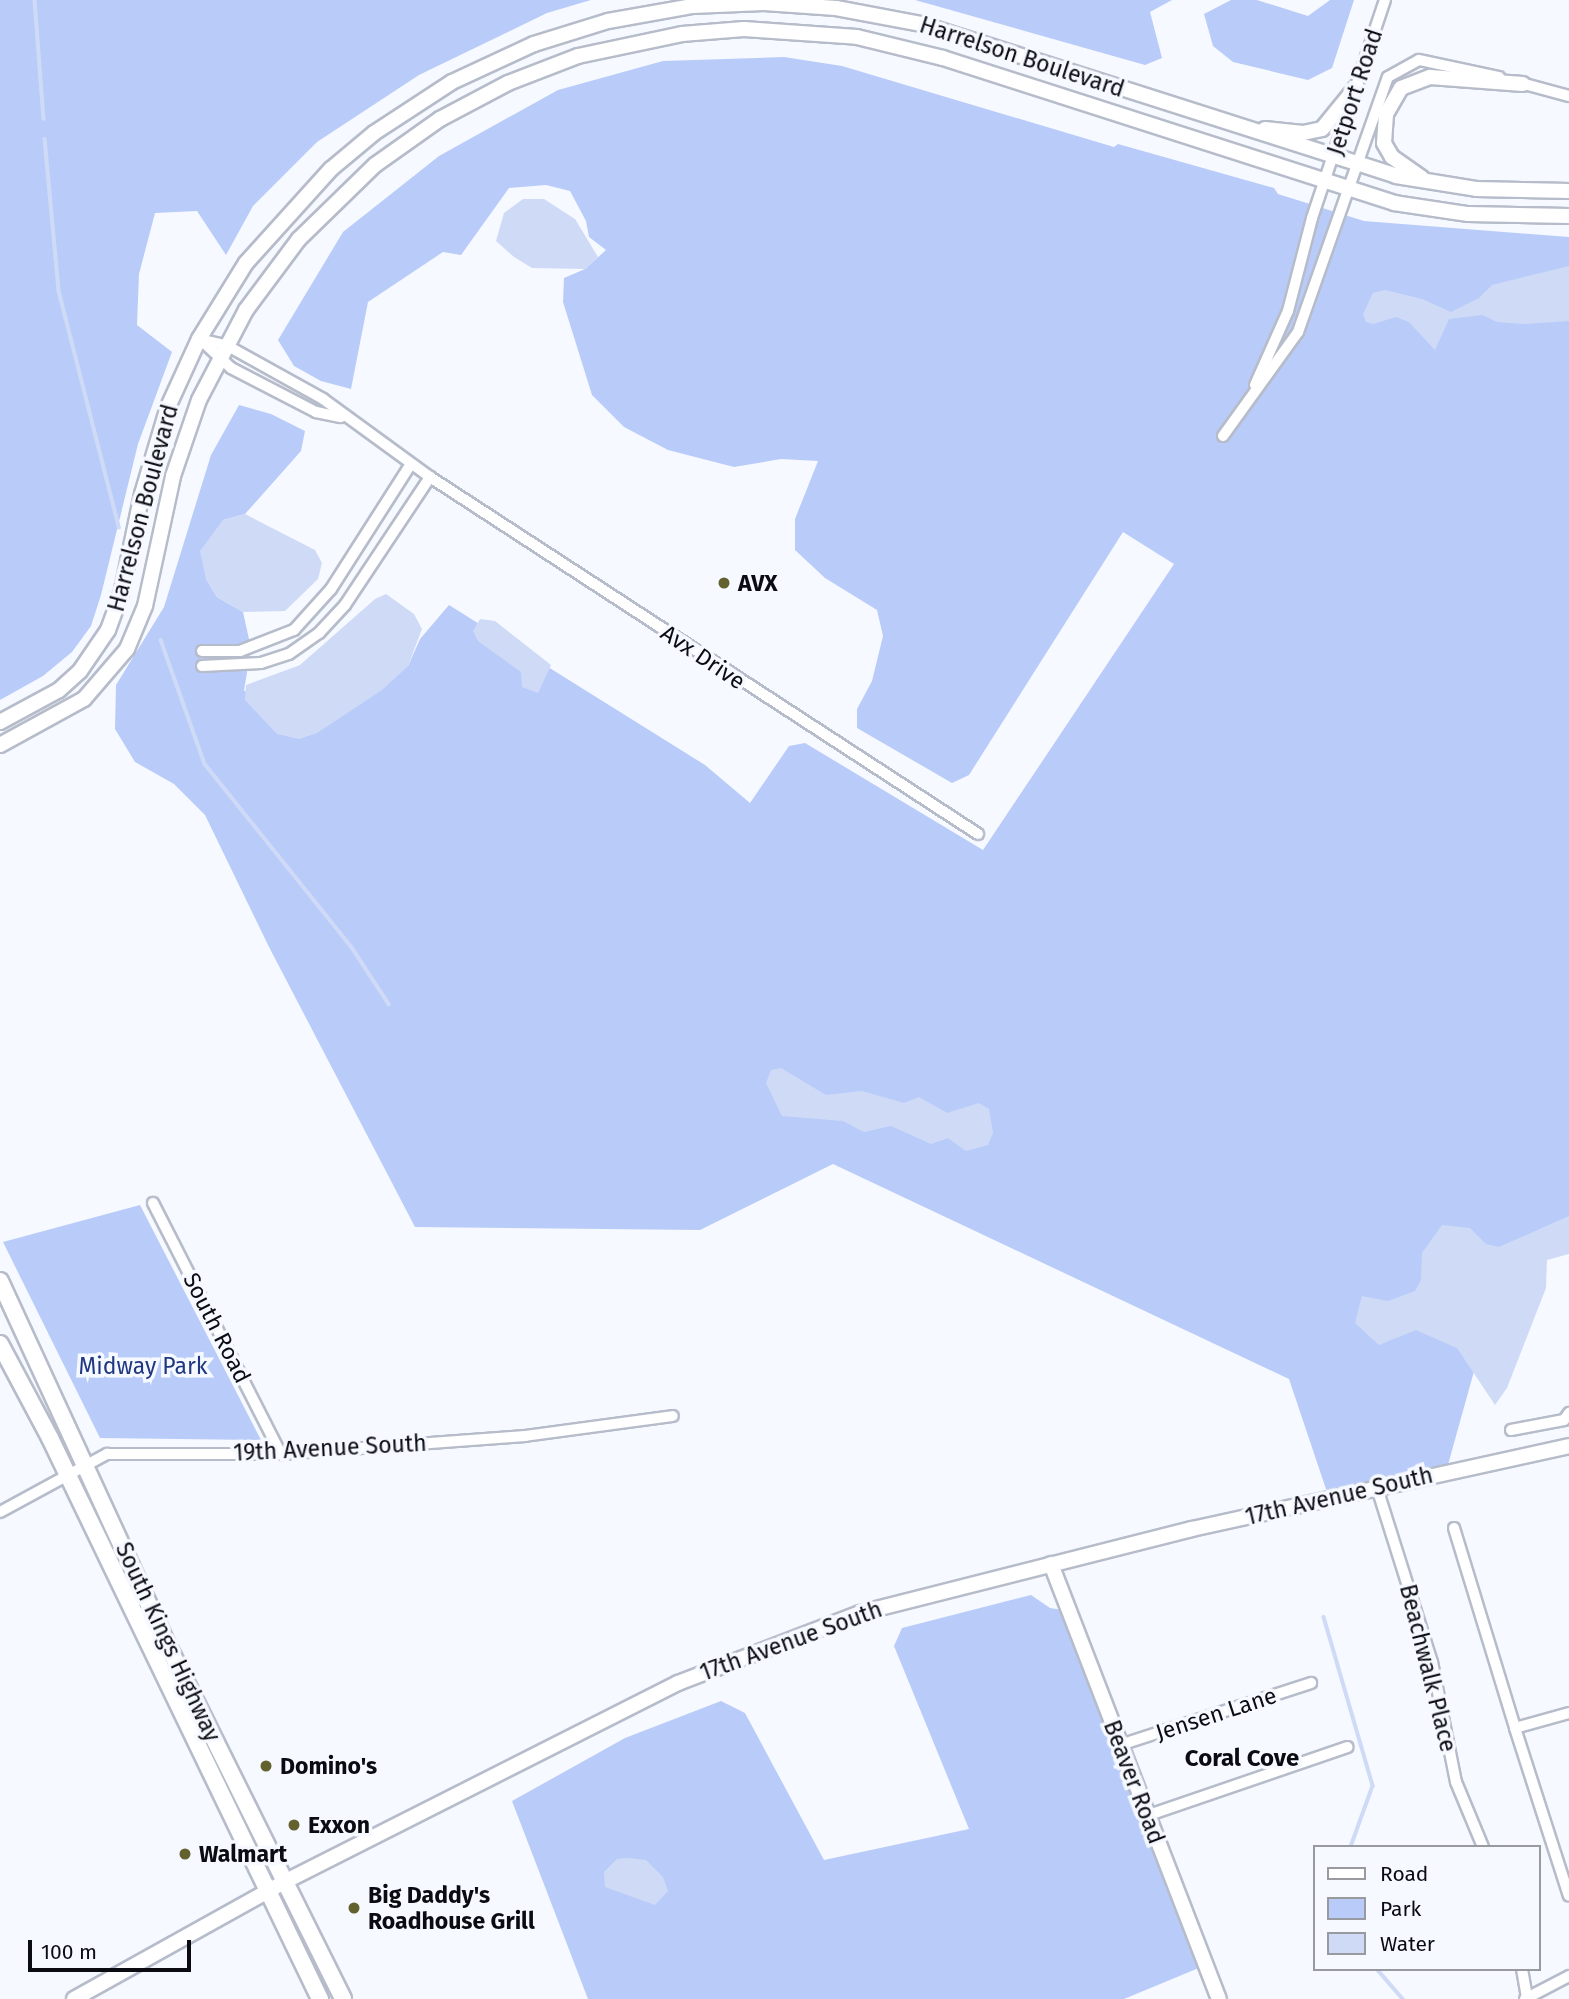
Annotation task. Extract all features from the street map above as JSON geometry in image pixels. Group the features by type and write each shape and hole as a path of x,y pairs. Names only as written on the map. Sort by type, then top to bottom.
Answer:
{"main road":[{"name":"Harrelson Boulevard","path":"0,722 59,690 80,671 108,630 121,595 156,442 199,339 265,240 331,169 374,133 452,82 498,59 619,19 692,6 764,4 868,13 940,30 1355,166 1429,183 1569,191"},
{"name":"Harrelson Boulevard","path":"0,745 84,698 127,649 147,598 173,476 223,352 265,282 341,195 407,141 475,99 549,66 599,50 682,34 781,29 915,49 1394,203 1468,214 1569,216"},
{"path":"1429,183 1397,162 1384,144 1383,129 1395,94 1415,80 1430,77 1523,84"},
{"path":"1233,125 1313,132 1334,120 1357,86"},
{"name":"South Kings Highway","path":"0,1281 162,1634 343,1999"},
{"name":"South Kings Highway","path":"0,1344 320,1999"},
{"name":"17th Avenue South","path":"74,1999 284,1882 678,1683 860,1613 1051,1564 1569,1446"},
{"name":"Beaver Road","path":"1051,1564 1146,1816 1219,1999"}],"street":[{"name":"Jetport Road","path":"1252,392 1288,311 1325,183 1385,0"},
{"name":"Jetport Road","path":"1252,392 1277,366 1298,332 1380,92 1401,66 1419,60 1443,62 1569,96"},
{"name":"Avx Drive","path":"199,339 323,399 344,418 430,477 978,834"},
{"path":"223,352 316,412 344,418"},
{"path":"1223,436 1252,392"},
{"path":"202,651 240,651 294,630 334,585 411,464"},
{"path":"202,666 261,663 289,654 319,633 351,597 430,477"},
{"path":"334,585 351,597"},
{"name":"South Road","path":"153,1203 281,1454"},
{"path":"1511,1430 1564,1420 1569,1413"},
{"name":"19th Avenue South","path":"0,1512 65,1473 120,1452 281,1454 525,1436 674,1416"},
{"name":"Beachwalk Place","path":"1377,1488 1432,1662 1456,1782 1482,1845"},
{"path":"1454,1528 1569,1896"},
{"name":"Jensen Lane","path":"1120,1745 1311,1683"},
{"path":"1516,1728 1569,1713"},
{"path":"1146,1816 1348,1747"},
{"path":"1522,1971 1526,1998 1569,1976"}],"green space":[{"path":"0,0 591,0 547,13 419,75 317,142 253,206 226,255 197,211 155,213 139,274 137,325 172,352 138,444 101,595 91,626 72,652 43,676 0,700"},
{"path":"915,0 1172,0 1150,12 1162,58 1145,65"},
{"path":"1231,0 1257,0 1308,16 1330,0 1354,0 1332,68 1308,80 1233,62 1213,46 1204,14"},
{"path":"784,57 842,66 1114,147 1118,144 1274,188 1278,194 1364,221 1569,237 1569,1232 1508,1249 1446,1472 1329,1498 1289,1379 833,1164 700,1230 415,1227 269,947 205,815 174,784 135,762 115,729 116,685 164,607 211,455 239,405 271,414 305,431 301,451 245,514 223,520 206,579 217,597 243,612 251,648 244,691 408,666 420,639 449,605 705,765 750,803 789,746 805,743 983,850 1174,564 1123,532 969,775 952,783 857,728 857,709 872,681 883,636 877,610 825,578 795,550 795,519 818,461 781,459 734,467 668,450 624,427 592,395 563,302 564,278 585,269 606,250 589,237 586,221 570,191 546,185 509,188 461,255 443,252 368,302 351,389 321,381 294,366 278,340 343,232 439,156 558,90 663,61"},
{"name":"Midway Park","path":"140,1205 261,1440 100,1438 3,1242"},
{"path":"1031,1595 1050,1608 1069,1611 1206,1965 1124,1999 588,1999 512,1801 625,1738 721,1701 745,1713 824,1860 969,1829 894,1646 902,1628"}],"water":[{"path":"523,199 544,199 575,219 598,257 585,269 532,268 514,257 496,241 504,213"},
{"path":"1569,266 1569,321 1524,324 1497,322 1482,315 1449,319 1435,350 1409,322 1396,317 1373,324 1366,322 1363,314 1373,293 1385,290 1422,299 1451,312 1479,298 1492,285"},
{"path":"245,514 315,550 322,563 318,579 285,611 243,612 217,597 206,579 200,551 223,520"},
{"path":"386,594 414,614 422,629 408,666 382,690 317,733 299,739 277,734 245,700 246,685 300,665 375,599"},
{"path":"480,619 495,621 551,665 538,693 522,687 521,672 478,641 473,631"},
{"path":"781,1068 826,1095 862,1091 904,1103 919,1097 947,1113 979,1103 989,1109 993,1133 988,1145 966,1151 948,1138 931,1144 891,1126 864,1132 843,1121 782,1116 766,1083 771,1070"},
{"path":"1569,1216 1569,1254 1547,1260 1546,1288 1507,1388 1495,1405 1457,1348 1416,1330 1379,1345 1355,1323 1362,1296 1388,1301 1415,1291 1421,1280 1422,1253 1442,1225 1470,1228 1486,1244 1499,1247"},
{"path":"617,1859 646,1860 663,1877 668,1891 655,1905 605,1887 604,1872"}],"waterway":[{"path":"35,0 44,119"},
{"path":"45,139 59,291 119,527"},
{"path":"161,640 205,764 353,949 389,1004"},
{"path":"1324,1617 1373,1786 1352,1845"},
{"path":"1379,1971 1403,1999"}],"place":[{"name":"AVX","path":"724,583"},
{"name":"Domino's","path":"266,1766"},
{"name":"Exxon","path":"294,1825"},
{"name":"Walmart","path":"185,1854"},
{"name":"Big Daddy's Roadhouse Grill","path":"354,1908"}],"district":[{"name":"Coral Cove","path":"1242,1759"}]}
